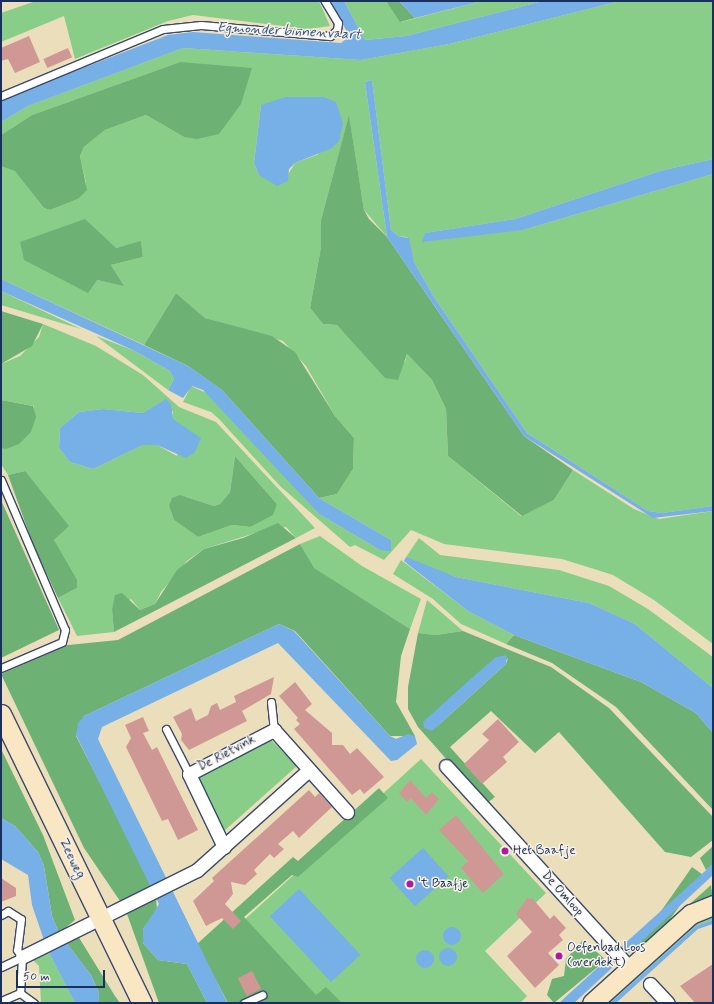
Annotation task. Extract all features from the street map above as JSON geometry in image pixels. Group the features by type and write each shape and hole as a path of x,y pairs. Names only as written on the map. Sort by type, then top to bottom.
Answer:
{"street":[{"name":"Zeeweg","path":"1,714 142,1003"},
{"path":"274,730 348,812"},
{"name":"De Rietvink","path":"224,847 189,774 274,730"},
{"name":"De Omloop","path":"446,766 630,968"},
{"path":"22,957 100,917 172,885 196,870 310,770"},
{"path":"592,1003 690,914 713,905"},
{"path":"650,984 668,1003"}],"lane":[{"path":"1,96 163,29 201,25 330,36 337,30 338,23 325,1"},
{"path":"1,480 65,630 62,642 1,668"},
{"path":"271,702 274,730"},
{"path":"166,729 189,774"},
{"path":"1,915 8,911 21,919 17,950 22,957 20,993"},
{"path":"1,967 22,957"},
{"path":"1,1001 20,993"},
{"path":"20,993 34,1003"},
{"path":"244,1003 262,995"}],"green space":[{"path":"36,1 319,1 330,26 308,29 193,15 168,21 75,59 64,16 1,42 1,13"},
{"path":"344,1 386,1 401,22 482,1 543,1 406,36 365,40"},
{"path":"386,1 399,1 415,18 400,22"},
{"path":"620,1 713,1 713,159 660,171 515,219 425,233 523,230 713,174 713,506 662,513 648,511 527,433 434,297 414,262 407,237 398,236 391,230 372,80 365,82 387,237 364,210 349,116 321,220 321,247 310,308 323,324 337,325 346,334 405,362 407,354 432,380 446,409 448,456 521,516 554,500 573,470 634,509 659,519 713,511 713,644 654,600 613,575 562,559 444,544 411,530 384,560 355,545 350,547 280,486 211,412 183,402 191,386 213,396 319,514 380,550 391,540 319,498 337,494 353,469 354,438 335,416 306,366 283,341 205,318 176,293 144,345 1,279 1,166 15,170 44,208 50,210 78,199 86,183 80,156 84,147 105,130 146,115 184,137 180,62 32,115 1,135 1,122 28,106 183,48 361,60 449,44","holes":["261,105 319,154 295,163 287,176 259,175 254,163","141,242 143,257 111,265 123,285 97,280 116,248"]},
{"path":"180,62 252,68 241,104 219,134 197,139 184,137 146,115 105,130 84,147 80,156 87,190 78,199 50,210 44,208 15,171 1,166 1,135 32,115"},
{"path":"349,115 364,210 369,219 387,237 524,436 573,470 554,500 522,516 448,456 446,409 432,380 407,354 398,380 385,378 337,325 323,324 310,308 321,247 321,220"},
{"path":"85,219 116,248 141,241 143,257 111,265 124,286 97,280 88,293 24,260 20,242"},
{"path":"1,291 81,329 1,305"},
{"path":"176,293 205,318 272,336 295,352 335,416 354,438 353,469 337,494 319,498 222,390 188,366 144,345"},
{"path":"1,311 43,324 32,346 1,364"},
{"path":"43,324 96,346 143,375 179,407 216,422 315,528 296,538 286,527 262,531 204,549 187,561 161,592 155,604 140,610 131,599 112,610 114,632 77,636 58,598 77,588 56,550 54,540 61,533 25,471 8,475 1,464 1,448 19,444 34,406 1,400 1,364 20,356 39,337","holes":["163,401 173,412 172,419 182,426 177,456 157,445 143,445 93,469 70,462 59,448 60,428 79,412 103,409 143,413","235,456 277,504 250,527 232,525 198,537 174,520 169,506 186,497 214,506 220,504 230,492"]},
{"path":"96,336 135,351 170,371 174,379 168,390"},
{"path":"1,400 33,406 36,417 31,432 19,444 6,449 1,448"},
{"path":"235,456 277,504 273,515 250,527 232,525 198,537 174,520 169,506 172,498 180,495 214,506 220,504 230,492"},
{"path":"25,471 69,526 54,540 77,580 77,588 58,598 34,547 8,475"},
{"path":"1,500 59,630 1,658"},
{"path":"278,523 296,538 114,632 112,610 115,595 122,593 140,610 155,604 177,570 204,549 243,538"},
{"path":"320,536 362,566 421,599 410,629 313,568 300,544"},
{"path":"419,538 440,555 559,570 609,586 648,609 713,657 713,688 635,624 589,603 456,577 413,562 406,557"},
{"path":"300,544 314,568 410,629 401,656 396,702 415,736 390,736 295,631 279,624 84,716 76,736 153,887 120,901 84,848 1,674 68,645 118,640"},
{"path":"401,560 468,611 514,635 506,644 461,624 433,599 393,574"},
{"path":"427,600 463,631 435,635 418,633"},
{"path":"463,631 551,667 609,708 713,817 713,840 691,857 665,852 559,732 535,753 491,711 450,747 495,797 486,804 418,727 408,709 408,687 418,633 435,635","holes":["508,658 506,664 432,731"]},
{"path":"514,635 641,682 696,713 713,733 713,810 616,707 552,663 506,644"},
{"path":"271,740 297,766 223,832 195,777"},
{"path":"1,749 43,835 75,920 59,933 52,916 44,866 38,852 15,826 1,818"},
{"name":"'t Baafje","path":"421,759 546,893 485,951 527,996 520,1003 318,1003 243,921"},
{"path":"379,788 388,798 298,877 292,875 244,917 316,995 326,987 342,1003 228,1003 197,944 293,857 298,861"},
{"path":"713,846 713,864 706,870 700,858"},
{"path":"692,867 702,874 642,960 632,953"},
{"path":"711,885 713,901 633,955"},
{"path":"156,898 157,910 143,929 143,943 158,960 187,964 207,1003 159,1003 127,914"},
{"path":"713,912 713,920 696,926 610,1003 601,1003 640,974 638,971 678,931"},
{"path":"78,936 120,1003 99,1003 99,993 91,975 65,941"},
{"path":"583,940 606,960 554,1003 547,995 552,979 564,976 566,959"},
{"path":"47,949 75,1003 41,1003 39,966 31,958"}],"water":[{"path":"331,1 344,1 365,40 406,36 543,1 620,1 449,44 361,60 183,48 28,106 1,122 1,101 8,97 168,35 193,32 341,43 346,39 346,30"},
{"path":"399,1 482,1 415,18"},
{"path":"372,80 391,230 398,236 409,238 414,262 434,297 527,433 648,511 662,513 713,506 713,511 653,518 524,436 387,237 365,82"},
{"path":"286,97 324,97 336,102 343,123 339,141 332,148 295,163 289,169 288,181 277,186 259,175 254,163 261,105"},
{"path":"713,159 713,174 523,230 422,242 425,233 515,219 660,171"},
{"path":"1,279 188,366 207,379 222,390 319,498 391,540 391,551 380,550 319,514 203,390 192,386 183,398 168,390 174,379 170,371 135,351 1,291"},
{"path":"166,399 171,404 173,419 201,438 195,452 186,458 157,445 143,445 93,469 70,462 59,448 60,428 79,412 103,409 143,413"},
{"path":"406,557 456,577 589,603 635,624 713,688 713,733 696,713 641,682 514,635 468,611 404,561"},
{"path":"279,624 294,631 390,736 396,739 408,734 415,736 417,744 397,760 391,761 278,643 102,727 98,739 227,1002 207,1003 187,964 158,960 143,943 143,929 159,904 76,735 78,723 84,716"},
{"path":"507,655 506,664 432,731 424,728 423,722 474,676 496,657"},
{"path":"1,818 15,826 38,852 44,866 52,916 59,933 91,975 99,993 99,1003 75,1003 47,949 32,905 28,875 1,859"},
{"path":"423,848 448,876 415,906 390,878"},
{"path":"713,864 713,875 629,953 622,946"},
{"path":"299,889 360,955 331,982 270,916"},
{"path":"713,920 713,924 698,929 616,1003 610,1003 696,926"},
{"path":"452,927 458,930 461,936 458,942 452,945 446,942 443,936 446,930"},
{"path":"448,948 454,951 457,957 454,963 448,966 442,963 439,957 442,951"},
{"path":"425,950 431,953 434,959 431,965 425,968 419,965 416,959 419,953"},
{"path":"606,960 613,967 574,1003 559,1003"}],"building":[{"path":"29,36 40,62 15,73 8,59 1,61 1,48"},
{"path":"68,48 72,57 47,68 43,59"},
{"path":"274,677 271,694 242,711 247,721 189,750 181,740 182,734 173,717 191,708 196,721 208,715 211,706 217,703 220,710 236,702 234,696"},
{"path":"295,682 312,704 305,710 332,733 332,745 343,745 350,754 357,748 384,777 364,794 360,789 352,795 294,729 300,724 296,720 298,718 279,696"},
{"path":"143,717 149,731 143,733 152,750 157,747 198,830 178,840 168,819 162,821 126,747 131,738 125,725"},
{"path":"498,719 519,742 503,757 507,762 482,784 464,764 489,740 482,734"},
{"path":"410,780 426,798 432,792 439,799 426,815 411,798 407,802 399,793"},
{"path":"309,790 315,797 319,793 332,807 299,838 293,831 278,844 284,849 274,858 270,854 254,870 257,874 245,885 231,882 233,894 225,904 241,921 233,929 222,918 206,926 193,901 214,881 212,878"},
{"path":"456,815 504,874 483,893 461,868 468,861 439,830"},
{"path":"1,878 16,888 16,896 1,902"},
{"path":"527,898 533,899 550,919 554,915 566,928 559,935 563,940 548,953 559,965 535,988 507,956 532,932 516,914"},
{"path":"713,964 713,1003 695,1003 680,986"},
{"path":"252,971 261,989 247,996 238,978"}],"place":[{"name":"Het Baafje","path":"505,851"},
{"name":"'t Baafje","path":"410,884"},
{"name":"Oefenbad Loos (overdekt)","path":"559,956"}],"water label":[{"name":"Egmonder binnenvaart","path":"289,31"}]}
